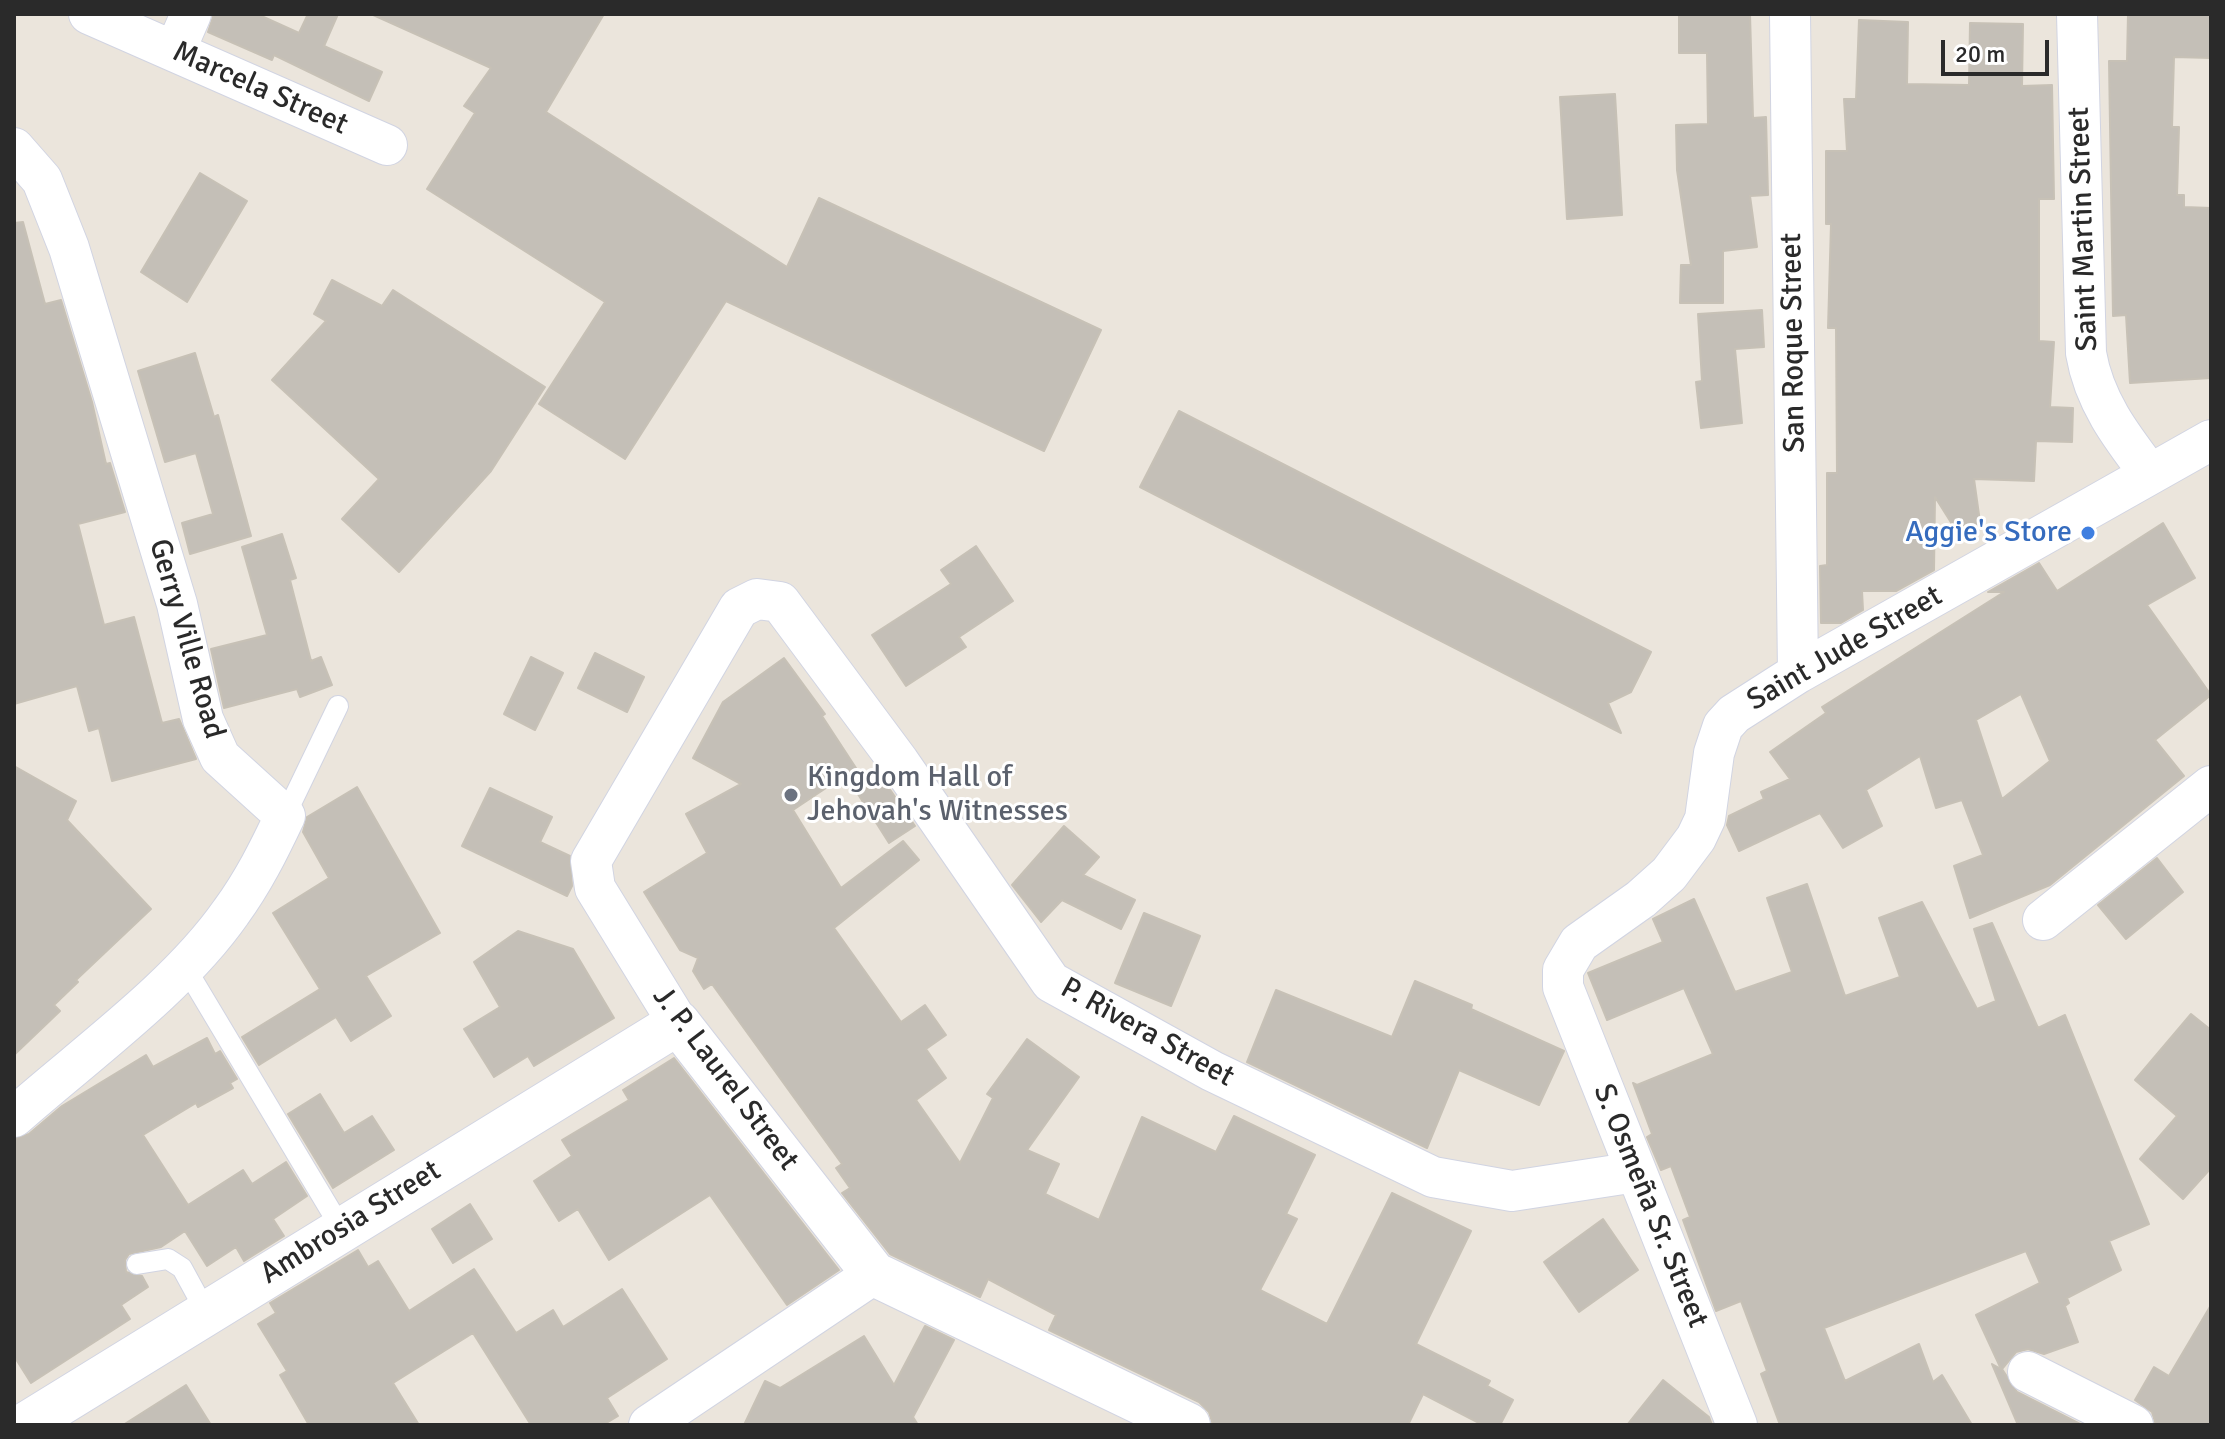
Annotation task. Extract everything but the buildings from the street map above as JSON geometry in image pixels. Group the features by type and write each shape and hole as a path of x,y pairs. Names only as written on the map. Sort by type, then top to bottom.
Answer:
{"street":[{"name":"Marcela Street","path":"89,14 387,145"},
{"path":"175,51 191,14"},
{"name":"San Roque Street","path":"1790,14 1798,673"},
{"name":"Saint Martin Street","path":"2077,14 2086,353 2090,380 2103,407 2150,474"},
{"name":"Gerry Ville Road","path":"14,148 42,180 69,248 177,604 203,719 220,757 285,816"},
{"name":"Saint Jude Street","path":"1563,987 1563,970 1579,943 1641,899 1676,866 1696,838 1705,819 1714,753 1723,726 1734,714 1798,673 2211,440"},
{"name":"J. P. Laurel Street","path":"780,602 757,599 739,608 591,861 595,888 678,1023 874,1274 1188,1425"},
{"name":"P. Rivera Street","path":"780,602 899,762 1051,982 1212,1071 1433,1177 1512,1191 1636,1172"},
{"path":"2043,920 2211,786"},
{"path":"14,1117 185,967 229,915 256,875 285,816"},
{"name":"S. Osmeña Sr. Street","path":"1563,987 1737,1425"},
{"name":"Ambrosia Street","path":"25,1425 678,1023"},
{"path":"649,1425 874,1274"},
{"path":"2028,1372 2133,1425"}],"lane":[{"path":"285,816 338,706"},
{"path":"185,967 341,1228"},
{"path":"137,1264 168,1259 182,1268 206,1312"}],"place":[{"name":"Aggie's Store","path":"2088,533"},
{"name":"Kingdom Hall of Jehovah's Witnesses","path":"791,795"}]}
